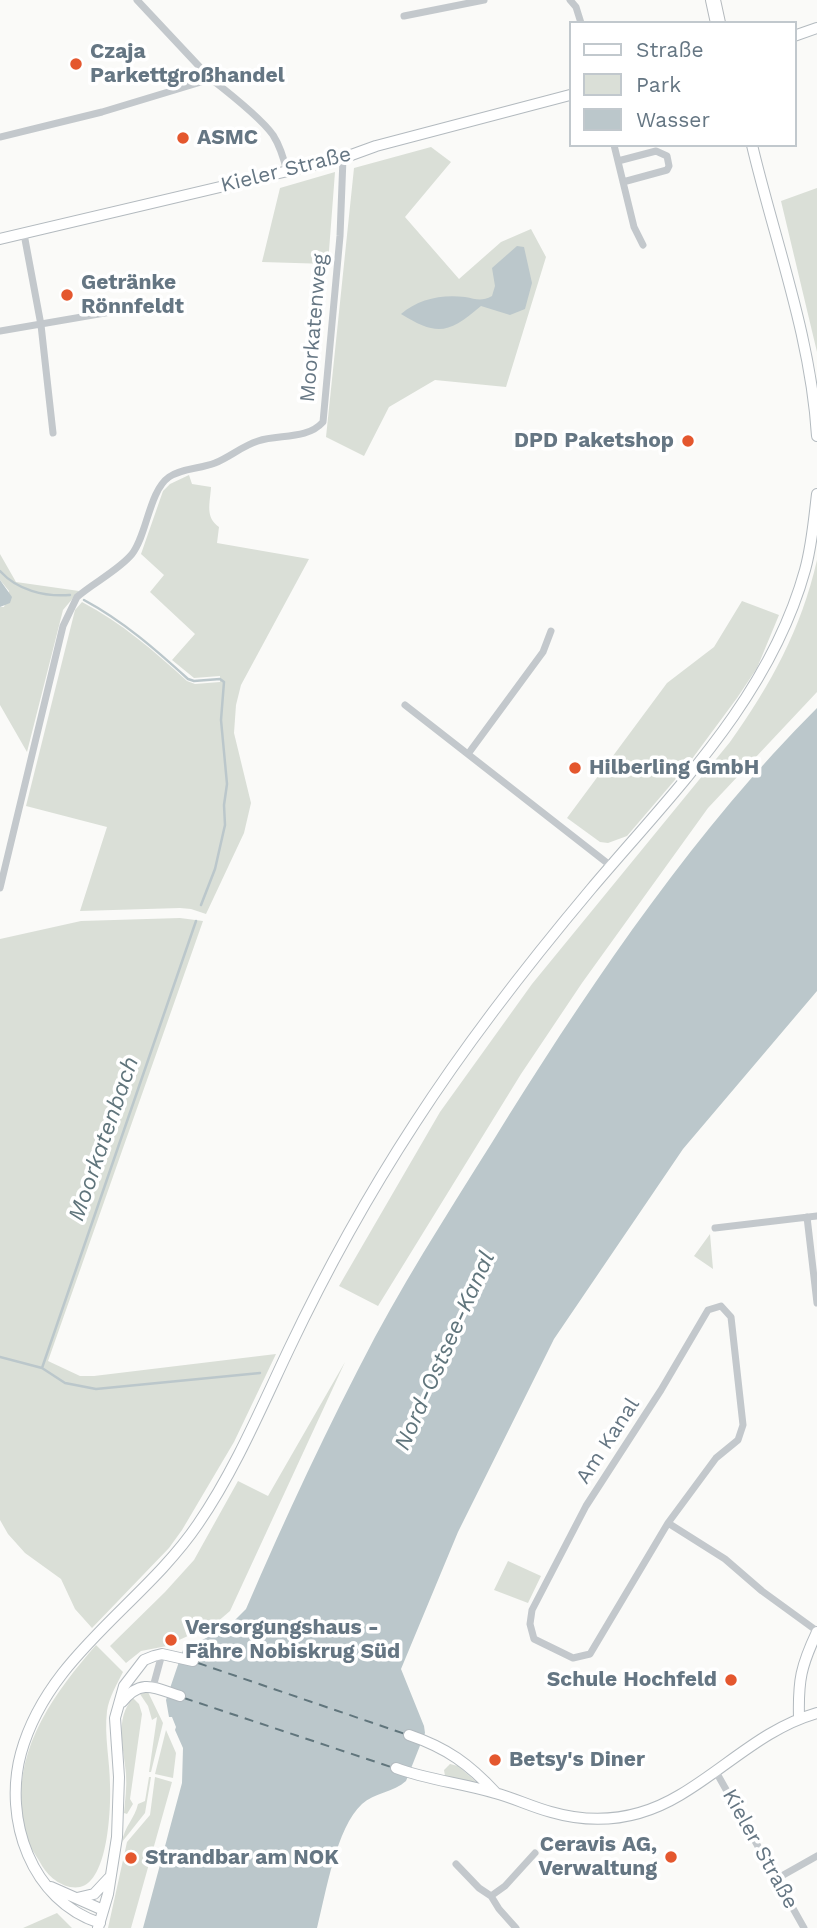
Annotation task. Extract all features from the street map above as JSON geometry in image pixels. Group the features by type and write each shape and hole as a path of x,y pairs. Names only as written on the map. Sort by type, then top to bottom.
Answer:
{"highway":[{"path":"713,0 718,21"}],"main road":[{"path":"796,35 814,30"},
{"name":"Kieler Straße","path":"0,239 343,158 376,146 568,96"},
{"path":"753,147 802,337 811,380 817,436"},
{"path":"193,1661 162,1654 144,1660 124,1686 114,1730 119,1777 117,1837 99,1925 60,1901 46,1884 23,1845 15,1818 17,1769 30,1727 42,1701 84,1646 157,1574 199,1522 237,1457 323,1282 408,1135 488,1018 724,731 770,659 785,626 804,573 817,494"},
{"path":"799,1718 798,1693 803,1662 817,1631"},
{"path":"118,1706 135,1688 146,1686 180,1696"},
{"name":"Kieler Straße","path":"396,1768 496,1793 559,1815 600,1820 638,1814 659,1805 687,1790 776,1729 817,1713"},
{"name":"Kieler Straße","path":"409,1735 451,1753 476,1771 496,1793"},
{"path":"73,1898 84,1898 93,1894 111,1876"},
{"path":"46,1884 103,1910"}],"street":[{"path":"137,0 211,79 233,96 272,135 283,156 287,172"},
{"path":"404,16 484,0"},
{"path":"570,0 576,7 580,21"},
{"path":"0,137 102,112 211,79"},
{"path":"614,147 634,228 643,245"},
{"path":"618,161 656,151 667,156 667,170 623,182"},
{"name":"Moorkatenweg","path":"0,888 63,626 71,605 77,597 134,552 158,492 167,479 176,473 217,463 246,444 272,436 304,434 323,422 340,236 343,158"},
{"path":"24,234 41,325 53,433"},
{"path":"0,331 158,304"},
{"path":"468,754 543,652 551,631"},
{"path":"405,705 611,866"},
{"path":"715,1228 817,1216"},
{"path":"807,1217 817,1303"},
{"name":"Am Kanal","path":"721,1306 731,1317 743,1425 737,1440 716,1458 668,1523 590,1654 573,1658 534,1639 530,1624 532,1610 586,1506 661,1390 708,1310 721,1306"},
{"path":"668,1523 725,1559 762,1591 817,1631"},
{"path":"153,1688 162,1654"},
{"name":"Kieler Straße","path":"715,1770 804,1928"},
{"path":"491,1896 535,1853"},
{"path":"778,1878 817,1856"},
{"path":"456,1864 479,1888 491,1896 516,1928"}],"green space":[{"path":"431,147 451,162 405,217 459,279 501,242 531,229 546,257 506,387 435,380 389,407 364,456 326,437 354,168"},
{"path":"335,172 328,264 262,262 280,188"},
{"path":"817,188 817,352 781,201"},
{"path":"189,475 192,484 211,487 209,510 219,527 217,543 309,559 241,685 236,705 234,733 251,803 244,833 206,914 180,908 80,911 107,827 26,806 75,610 82,602 111,619 150,648 187,681 195,684 220,682 220,676 194,678 172,660 195,634 150,592 164,575 141,554 163,491 170,484"},
{"path":"0,554 16,582 79,591 63,610 27,752 0,705 0,607 4,607 9,591 0,580"},
{"path":"817,560 817,692 708,808 582,983 521,1074 378,1306 339,1286 440,1112 532,984 730,742 745,720 783,656 802,610"},
{"path":"742,601 779,615 757,668 686,767 627,836 608,843 600,842 567,818 667,683 714,647"},
{"path":"180,918 203,921 48,1361 80,1376 94,1376 276,1354 234,1442 182,1530 169,1548 92,1628 75,1609 61,1579 25,1553 0,1520 0,939 81,921"},
{"path":"710,1234 713,1269 694,1256"},
{"path":"345,1362 230,1611 216,1623 177,1641 174,1636 165,1640 167,1646 141,1651 126,1663 110,1646 194,1560 238,1481 268,1496"},
{"path":"508,1561 541,1576 528,1603 494,1590"},
{"path":"96,1645 123,1672 107,1711 110,1796 106,1843 97,1872 89,1882 74,1887 52,1878 28,1843 23,1827 22,1786 25,1764 41,1721 67,1681"},
{"path":"148,1692 163,1723 151,1772 157,1717 152,1720 148,1706 140,1694"},
{"path":"133,1698 139,1704 142,1714 130,1799 133,1804 127,1814 124,1813 126,1779 122,1724 127,1706"},
{"path":"166,1730 176,1753 173,1778 155,1774"},
{"path":"450,1764 458,1766 479,1784 445,1776 444,1770"},
{"path":"149,1777 145,1813 122,1842 138,1804 145,1801"},
{"path":"155,1777 172,1782 131,1928 108,1928 127,1842 150,1815"},
{"path":"57,1913 72,1928 23,1928"}],"water":[{"path":"517,246 524,247 532,283 525,309 510,315 481,306 460,322 443,329 425,326 401,314 415,305 439,297 482,299 492,296 495,286 492,268"},
{"path":"0,580 12,597 10,603 0,607"},
{"name":"Nord-Ostsee-Kanal","path":"817,708 817,991 683,1149 554,1339 458,1532 401,1669 425,1733 406,1781 367,1800 353,1815 333,1862 317,1928 143,1928 182,1783 183,1748 172,1717 169,1717 166,1700 183,1650 229,1626 246,1609 308,1472 375,1337 440,1225 578,1008 691,852 773,754"}],"waterway":[{"name":"Moorkatenbach","path":"0,571 14,583 32,591 70,595"},
{"name":"Moorkatenbach","path":"84,600 125,626 188,679 220,679 224,682 221,720 227,784 225,825 215,869 201,905"},
{"name":"Moorkatenbach","path":"42,1368 196,921"},
{"path":"0,1357 42,1368 65,1383 96,1389 260,1373"}],"ferry route":[{"path":"198,1663 405,1734"},
{"path":"184,1698 391,1767"}],"place":[{"name":"Czaja Parkettgroßhandel","path":"76,64"},
{"name":"ASMC","path":"183,138"},
{"name":"Getränke Rönnfeldt","path":"67,295"},
{"name":"DPD Paketshop","path":"688,441"},
{"name":"Hilberling GmbH","path":"575,768"},
{"name":"Versorgungshaus - Fähre Nobiskrug Süd","path":"171,1640"},
{"name":"Schule Hochfeld","path":"731,1680"},
{"name":"Betsy's Diner","path":"495,1760"},
{"name":"Ceravis AG, Verwaltung","path":"671,1857"},
{"name":"Strandbar am NOK","path":"131,1858"}]}
